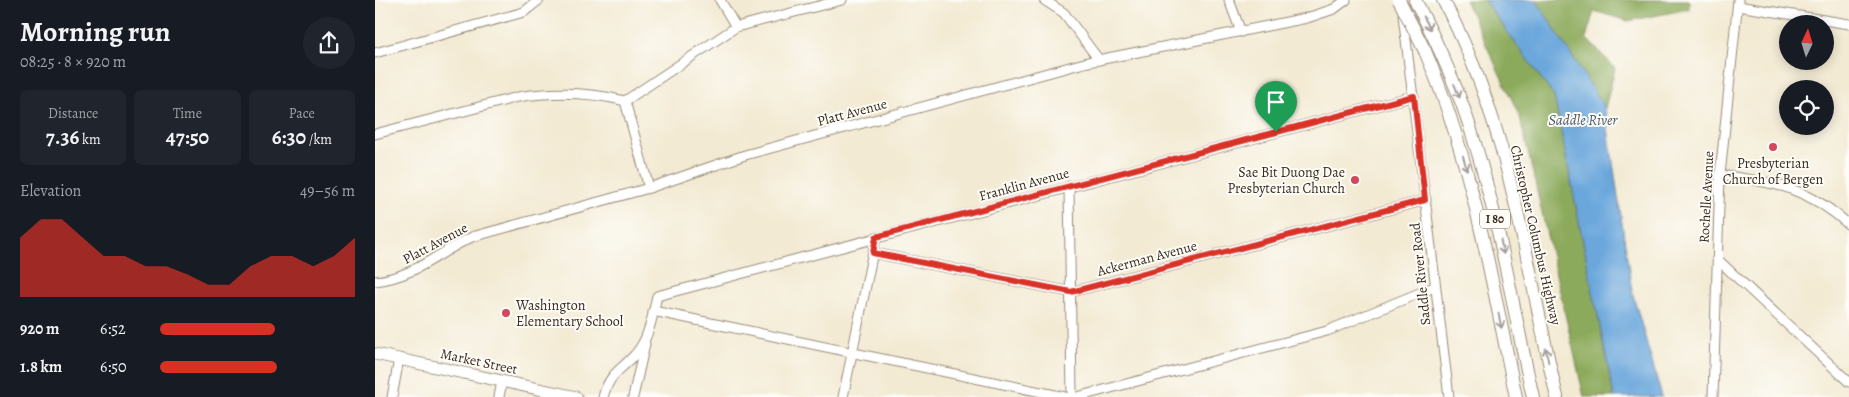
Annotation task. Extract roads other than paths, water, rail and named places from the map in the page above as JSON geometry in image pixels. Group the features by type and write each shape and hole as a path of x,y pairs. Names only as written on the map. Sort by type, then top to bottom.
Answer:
{"highway":[{"name":"I 80","path":"1400,0 1425,51 1447,107 1467,169 1516,397"},
{"name":"I 80","path":"1415,0 1438,46 1462,104 1482,166 1533,397"},
{"name":"Christopher Columbus Highway","path":"1443,0 1486,98 1506,161 1557,397"}],"main road":[{"name":"Market Street","path":"375,354 576,397"}],"street":[{"path":"375,53 524,12 539,0"},
{"path":"720,0 736,28"},
{"path":"375,134 518,97 541,93 584,93 625,101 736,28 842,0"},
{"path":"1044,0 1064,13 1099,60"},
{"path":"1229,0 1241,32"},
{"name":"Platt Avenue","path":"375,281 403,275 419,269 457,244 472,237 649,188 745,155 1099,60 1307,18 1334,9 1346,0"},
{"name":"Saddle River Road","path":"1400,0 1414,96 1434,287 1449,397"},
{"path":"1738,3 1849,24"},
{"name":"Rochelle Avenue","path":"1713,397 1720,175 1738,3"},
{"name":"Franklin Avenue","path":"653,311 657,296 1414,96"},
{"path":"625,101 649,188"},
{"path":"1720,175 1790,187 1823,204 1849,225"},
{"path":"1069,186 1072,397"},
{"name":"Ackerman Avenue","path":"873,253 1071,292 1425,200"},
{"path":"843,397 876,237"},
{"path":"1717,259 1849,382"},
{"path":"1077,397 1327,331 1434,287"},
{"path":"633,397 653,311 1065,397"},
{"path":"603,397 611,377 637,353 648,333"},
{"path":"393,397 399,359"},
{"path":"499,397 502,381"}],"water":[{"name":"Saddle River","path":"1484,0 1536,0 1605,108 1632,291 1662,397 1614,397 1554,96"}],"place":[{"name":"Presbyterian Church of Bergen","path":"1773,147"},
{"name":"Sae Bit Duong Dae Presbyterian Church","path":"1355,180"},
{"name":"Washington Elementary School","path":"506,313"}]}
